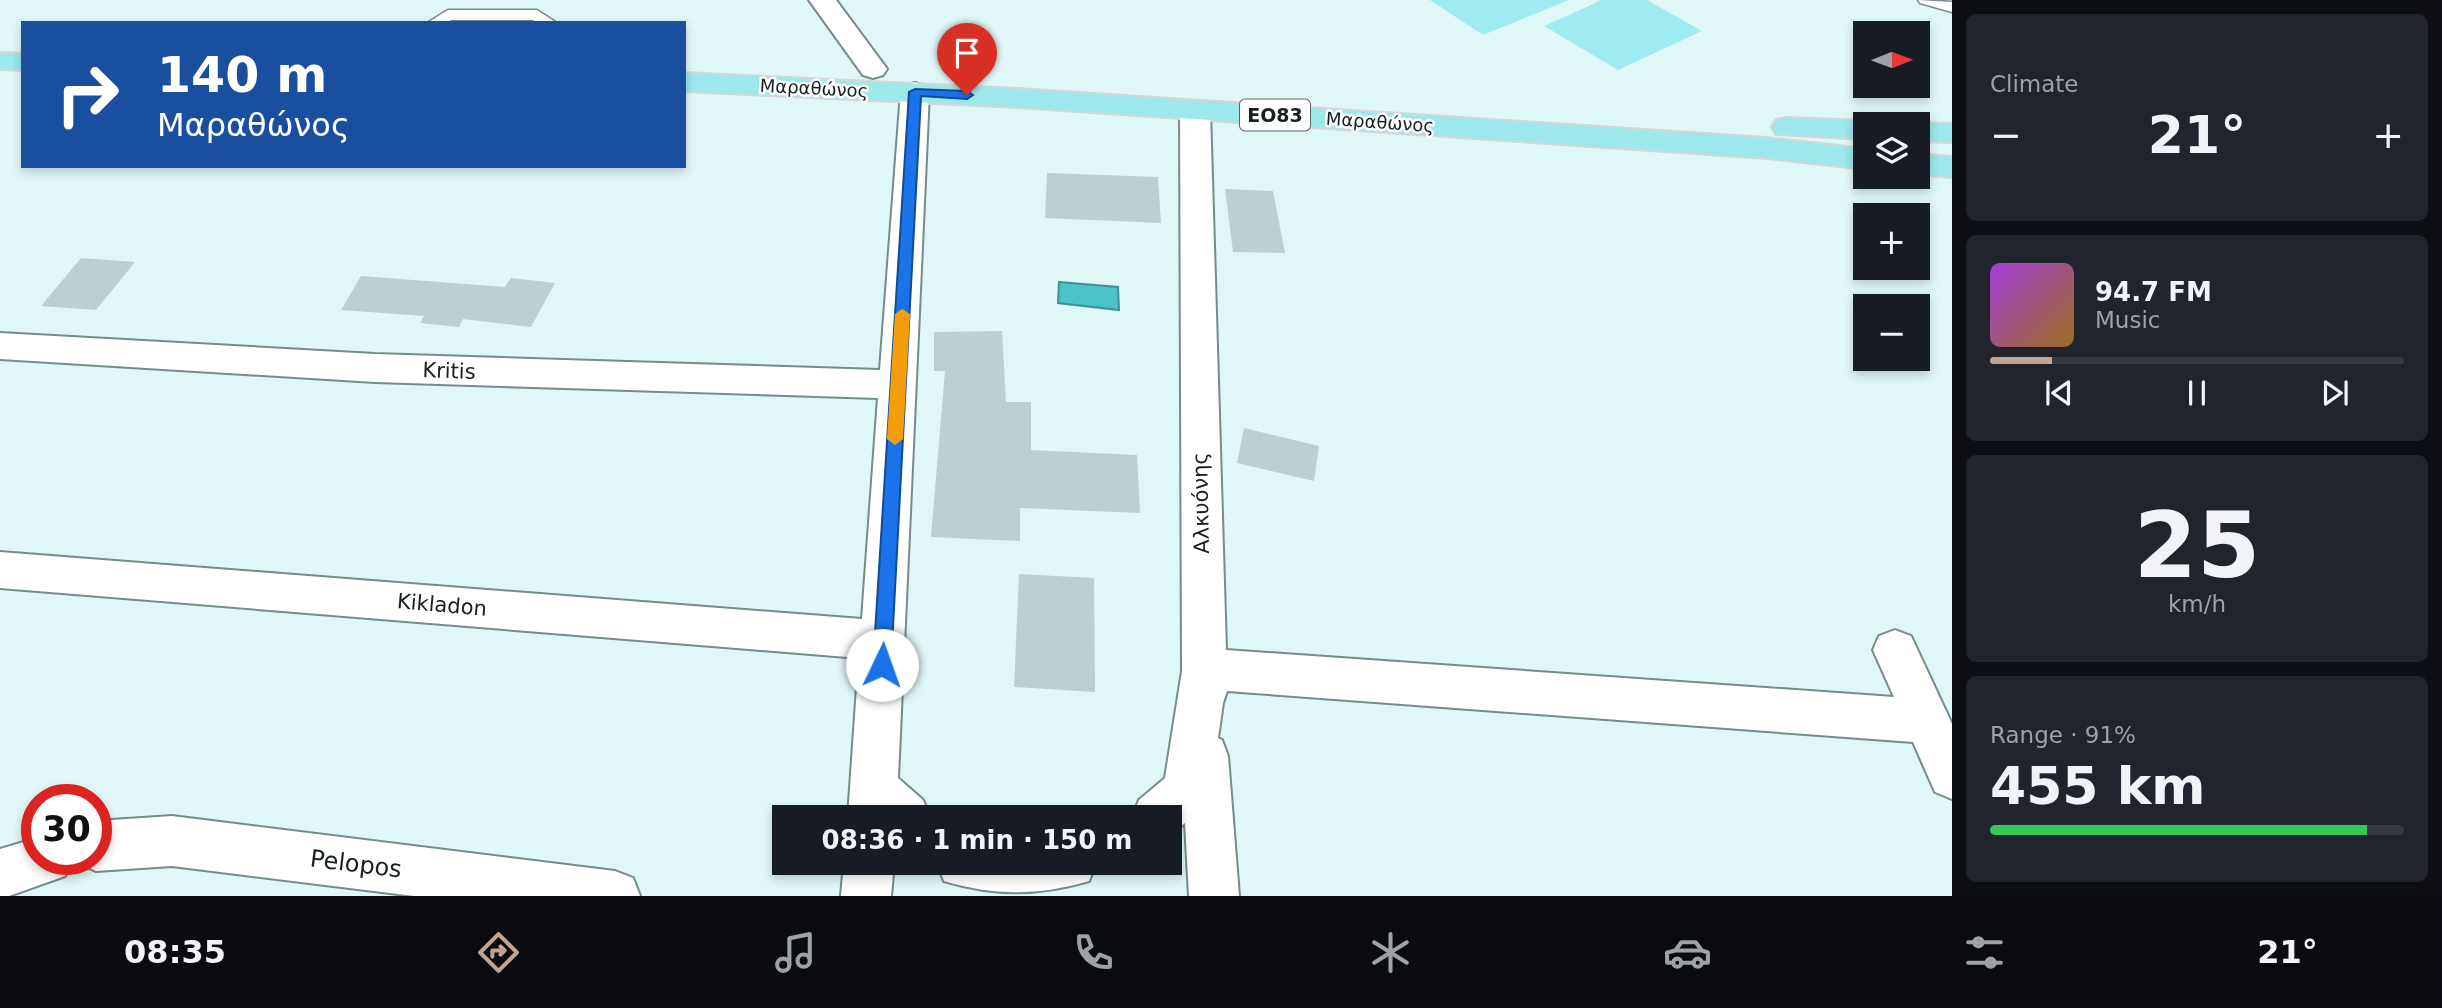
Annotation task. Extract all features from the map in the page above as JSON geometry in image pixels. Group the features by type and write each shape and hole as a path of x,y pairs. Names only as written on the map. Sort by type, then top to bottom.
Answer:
{"main road":[{"path":"0,41 21,41"},
{"path":"0,61 21,62"},
{"name":"Μαραθώνος","path":"686,61 873,69 1853,129"},
{"name":"Μαραθώνος","path":"686,82 915,92 1195,110 1767,148 1853,158"},
{"path":"1930,133 1952,134"},
{"path":"1930,165 1952,167"}],"street":[{"path":"822,0 873,69"},
{"path":"884,805 883,640 915,92"},
{"name":"Αλκυόνης","path":"1195,110 1205,763 1214,896"},
{"name":"Kritis","path":"0,346 375,368 898,385"},
{"name":"Kikladon","path":"0,570 883,640"},
{"path":"1895,650 1952,776"},
{"path":"1170,805 1187,790 1205,668 1925,721"},
{"name":"Pelopos","path":"112,845 172,841 615,896"},
{"path":"0,874 21,867"},
{"path":"866,896 868,875"}],"lane":[{"path":"1926,0 1952,7"},
{"path":"438,21 448,15 537,15 546,21"}],"shaded area":[{"path":"1430,0 1569,0 1483,35"},
{"path":"1602,0 1647,0 1702,31 1618,70 1544,26"},
{"path":"1059,282 1118,287 1119,310 1058,303"}],"building":[{"path":"1047,173 1158,177 1161,223 1045,218"},
{"path":"1225,189 1273,191 1285,253 1233,252"},
{"path":"81,258 135,262 96,310 41,306"},
{"path":"361,276 505,287 511,278 555,283 531,327 463,319 459,327 420,323 424,316 341,310"},
{"path":"1002,331 1006,402 1031,402 1031,450 1137,455 1140,513 1020,508 1020,541 931,537 945,371 934,371 934,332"},
{"path":"1244,428 1319,446 1314,481 1237,463"},
{"path":"1019,574 1094,578 1095,692 1014,687"}],"slow traffic":[{"path":"895,439 902,314"}],"route":[{"path":"882,665 915,92 967,95"}]}
